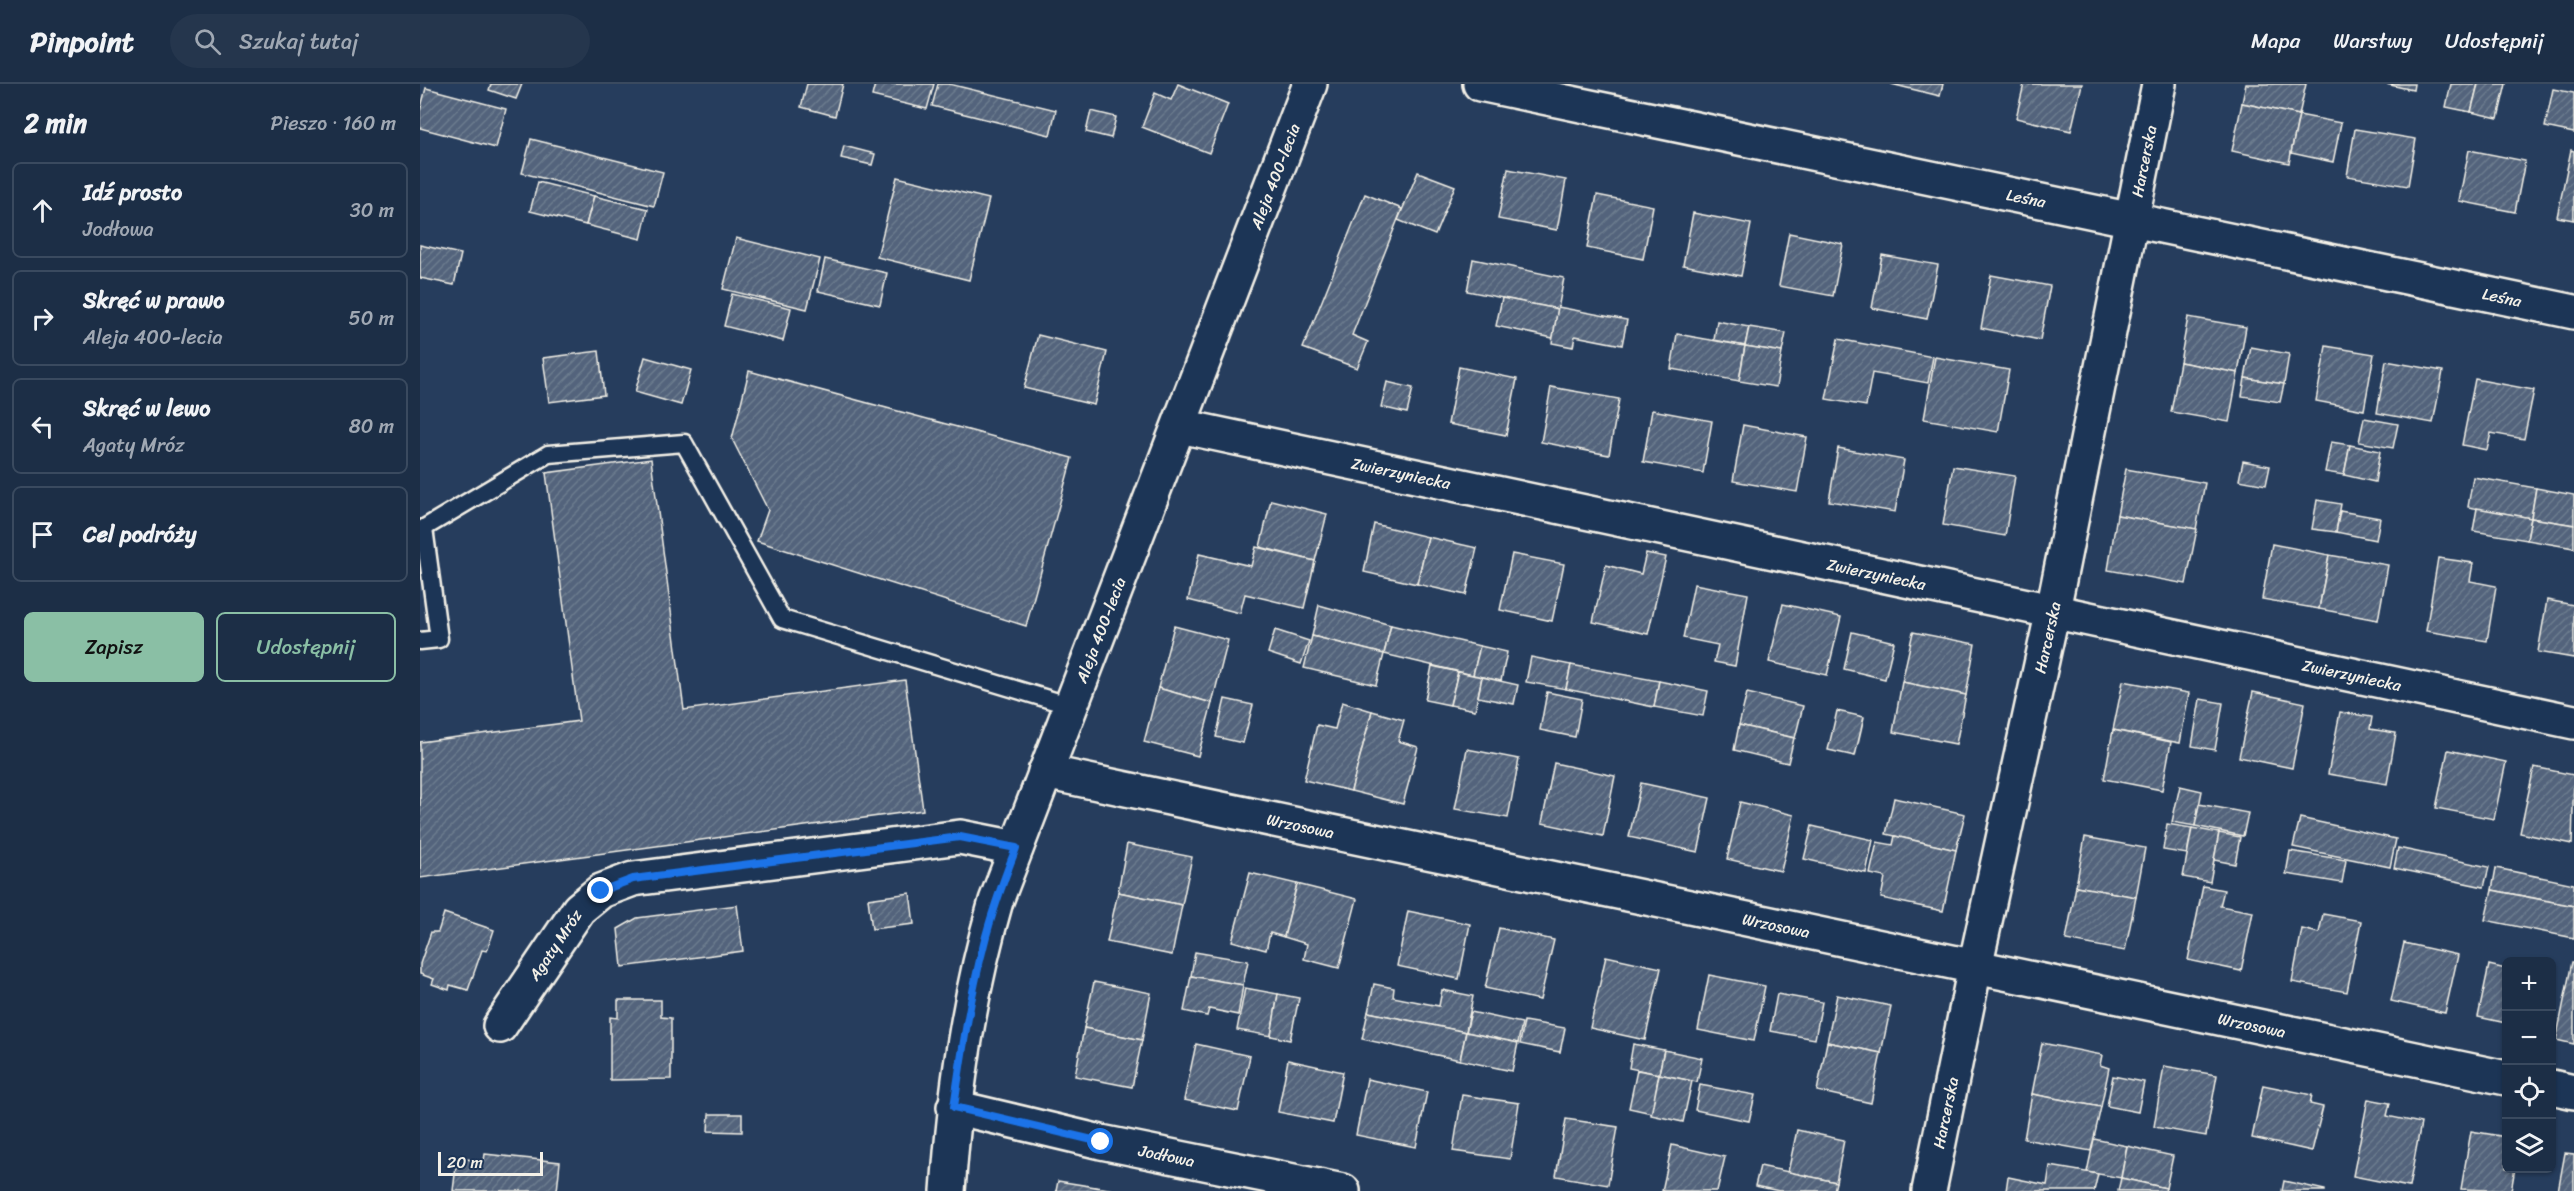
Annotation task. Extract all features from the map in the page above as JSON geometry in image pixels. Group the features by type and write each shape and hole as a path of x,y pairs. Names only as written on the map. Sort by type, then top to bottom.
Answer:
{"street":[{"name":"Aleja 400-lecia","path":"948,1191 954,1107 969,1010 983,944 996,901 1310,84"},
{"name":"Leśna","path":"1479,84 2574,312"},
{"name":"Harcerska","path":"1929,1191 1975,966 2053,610 2159,84"},
{"name":"Zwierzyniecka","path":"1180,426 2574,722"},
{"name":"Wrzosowa","path":"1045,772 2502,1077"},
{"name":"Agaty Mróz","path":"500,1026 579,909 601,891 616,884 633,879 960,837 1016,848"},
{"path":"2556,1088 2574,1092"},
{"name":"Jodłowa","path":"954,1107 1101,1142 1343,1191"}],"lane":[{"path":"420,641 440,639 423,528 548,454 684,443 782,619 1071,706"}],"building":[{"path":"491,84 522,84 516,99 489,90"},
{"path":"807,84 843,84 835,116 801,107"},
{"path":"875,84 934,84 927,109 872,96"},
{"path":"938,84 949,84 1056,110 1050,135 932,106"},
{"path":"1178,84 1228,104 1209,153 1142,127 1155,93 1171,100"},
{"path":"1891,84 1943,84 1940,96"},
{"path":"2024,84 2082,84 2071,131 2016,118"},
{"path":"2246,84 2306,84 2299,115 2242,103"},
{"path":"2386,84 2414,84 2413,90"},
{"path":"2451,84 2478,84 2471,112 2446,107"},
{"path":"2478,84 2506,84 2498,118 2471,112"},
{"path":"426,88 506,109 496,148 420,128 420,111"},
{"path":"2553,89 2574,93 2574,133 2545,127"},
{"path":"2242,103 2299,115 2289,163 2232,151"},
{"path":"1091,111 1116,117 1111,138 1086,132"},
{"path":"2299,115 2341,123 2333,162 2291,153"},
{"path":"2355,129 2416,139 2408,186 2347,176"},
{"path":"531,139 663,172 654,206 522,173"},
{"path":"844,146 875,154 872,165 841,158"},
{"path":"2469,150 2525,161 2515,212 2459,201"},
{"path":"2571,150 2574,151 2574,220 2557,217"},
{"path":"1508,169 1566,180 1557,230 1498,219"},
{"path":"1418,172 1455,186 1435,235 1398,220"},
{"path":"897,177 989,199 969,280 877,257"},
{"path":"538,182 594,196 586,225 530,211"},
{"path":"1365,194 1402,209 1352,335 1368,342 1357,368 1303,348"},
{"path":"1597,195 1653,206 1643,259 1587,248"},
{"path":"594,196 648,209 641,239 586,225"},
{"path":"1693,213 1751,224 1741,276 1683,265"},
{"path":"1789,233 1843,244 1833,296 1779,286"},
{"path":"736,238 820,259 807,309 723,289"},
{"path":"420,245 461,254 454,285 420,278"},
{"path":"1882,255 1938,265 1927,319 1872,308"},
{"path":"825,259 887,273 880,305 818,291"},
{"path":"1473,259 1564,278 1558,309 1467,291"},
{"path":"1991,275 2050,286 2040,340 1981,328"},
{"path":"732,294 791,308 783,341 724,326"},
{"path":"1502,298 1558,309 1553,338 1496,326"},
{"path":"1558,307 1627,320 1622,345 1575,336 1573,347 1552,343"},
{"path":"2188,317 2246,327 2238,373 2180,362"},
{"path":"1717,321 1749,327 1745,346 1714,340"},
{"path":"1749,327 1786,333 1782,352 1745,346"},
{"path":"1677,334 1745,346 1739,381 1671,369"},
{"path":"1038,335 1107,352 1094,405 1024,388"},
{"path":"1838,339 1933,357 1928,383 1872,373 1866,406 1826,399"},
{"path":"1745,346 1782,352 1776,387 1739,381"},
{"path":"2326,346 2374,354 2364,410 2316,401"},
{"path":"2251,347 2289,354 2284,384 2245,378"},
{"path":"599,351 604,395 549,402 543,358"},
{"path":"645,357 691,370 681,405 635,392"},
{"path":"1935,357 2009,370 1998,432 1924,419"},
{"path":"2386,361 2443,371 2433,423 2377,413"},
{"path":"2180,362 2238,373 2229,422 2171,412"},
{"path":"1459,367 1517,379 1506,435 1448,424"},
{"path":"749,371 1072,458 1026,626 757,541 768,510 732,439"},
{"path":"2245,378 2284,384 2280,402 2242,396"},
{"path":"2475,379 2534,390 2524,439 2491,433 2487,450 2462,445"},
{"path":"1387,382 1413,388 1407,413 1381,407"},
{"path":"1551,387 1619,399 1609,455 1541,442"},
{"path":"1652,410 1712,421 1703,473 1643,462"},
{"path":"2364,418 2398,424 2393,448 2359,442"},
{"path":"1743,425 1807,437 1797,492 1733,481"},
{"path":"2331,442 2350,445 2344,475 2325,472"},
{"path":"2350,445 2380,451 2375,482 2344,475"},
{"path":"1838,448 1904,460 1895,512 1829,501"},
{"path":"651,459 684,710 905,680 923,810 420,878 420,742 579,721 546,473"},
{"path":"2243,461 2270,466 2266,485 2239,480"},
{"path":"1953,466 2015,476 2005,536 1943,525"},
{"path":"2126,469 2205,483 2196,529 2117,515"},
{"path":"2473,477 2536,488 2531,518 2468,507"},
{"path":"2536,488 2574,495 2574,525 2531,518"},
{"path":"1271,500 1327,514 1315,561 1260,547"},
{"path":"2317,500 2341,504 2336,532 2312,529"},
{"path":"2477,508 2531,518 2527,540 2473,531"},
{"path":"2340,511 2380,518 2376,540 2336,532"},
{"path":"2117,515 2197,529 2186,584 2108,570"},
{"path":"2531,518 2574,525 2574,548 2527,540"},
{"path":"1374,524 1428,537 1417,584 1364,572"},
{"path":"1428,537 1477,548 1466,595 1417,584"},
{"path":"2272,544 2329,555 2319,609 2262,599"},
{"path":"1256,547 1315,561 1304,608 1245,594 1240,613 1188,600 1199,554 1251,566"},
{"path":"1646,553 1666,557 1648,634 1593,622 1606,565 1641,574"},
{"path":"1512,554 1564,564 1552,621 1500,610"},
{"path":"2329,555 2388,565 2378,620 2319,609"},
{"path":"2438,558 2473,563 2470,581 2496,586 2487,641 2426,631"},
{"path":"1694,584 1748,594 1735,666 1714,662 1718,645 1683,638"},
{"path":"2547,600 2574,605 2574,658 2538,652"},
{"path":"1783,604 1841,617 1827,675 1769,662"},
{"path":"1319,605 1391,625 1384,654 1312,636"},
{"path":"1391,625 1480,646 1473,675 1384,654"},
{"path":"1174,626 1228,640 1212,703 1158,688"},
{"path":"1275,630 1309,641 1301,664 1268,653"},
{"path":"1852,632 1894,642 1885,679 1844,669"},
{"path":"1913,632 1975,644 1966,695 1902,682"},
{"path":"1312,636 1384,654 1376,685 1304,668"},
{"path":"1480,646 1507,652 1501,681 1473,675"},
{"path":"1531,657 1571,665 1566,689 1526,682"},
{"path":"1571,665 1659,681 1654,707 1566,689"},
{"path":"1432,666 1458,672 1450,705 1425,700"},
{"path":"1458,672 1482,677 1475,710 1450,705"},
{"path":"1482,677 1518,685 1514,704 1478,697"},
{"path":"1659,681 1708,691 1703,716 1654,707"},
{"path":"2123,681 2189,693 2180,743 2113,730"},
{"path":"1902,682 1966,695 1956,744 1893,732"},
{"path":"1158,688 1212,703 1198,756 1144,742"},
{"path":"1547,692 1582,699 1575,737 1540,730"},
{"path":"2253,692 2305,703 2292,768 2239,757"},
{"path":"1747,693 1803,706 1795,738 1739,725"},
{"path":"1225,699 1253,705 1243,743 1216,737"},
{"path":"2200,699 2223,703 2215,750 2192,746"},
{"path":"1342,702 1372,711 1351,791 1304,780 1317,725 1335,729"},
{"path":"1372,711 1404,720 1398,741 1418,747 1403,804 1351,791"},
{"path":"1837,711 1864,717 1855,756 1828,750"},
{"path":"2340,712 2372,717 2370,729 2396,733 2387,784 2328,774"},
{"path":"1739,725 1794,738 1788,763 1734,750"},
{"path":"2113,730 2171,742 2162,790 2104,779"},
{"path":"1467,749 1519,759 1508,818 1455,809"},
{"path":"2448,750 2506,762 2494,819 2436,808"},
{"path":"1554,763 1615,776 1603,836 1542,823"},
{"path":"2534,767 2574,775 2572,844 2520,833"},
{"path":"1641,783 1710,798 1698,852 1629,837"},
{"path":"2180,786 2202,791 2195,826 2172,822"},
{"path":"1894,798 1965,814 1956,850 1886,834"},
{"path":"1740,802 1794,815 1781,871 1727,859"},
{"path":"2199,804 2248,813 2243,836 2195,826"},
{"path":"2300,818 2396,839 2390,867 2293,847"},
{"path":"2167,824 2192,828 2187,854 2163,850"},
{"path":"1812,826 1873,840 1866,873 1804,859"},
{"path":"2192,828 2219,833 2210,882 2183,877"},
{"path":"2219,833 2240,837 2235,864 2214,860"},
{"path":"1895,836 1956,850 1943,911 1881,898 1885,877 1870,874 1877,842 1893,845"},
{"path":"2085,837 2145,848 2136,897 2076,886"},
{"path":"1127,844 1192,857 1182,905 1118,892"},
{"path":"2398,848 2489,867 2484,887 2394,868"},
{"path":"2290,851 2346,860 2342,883 2286,874"},
{"path":"2496,868 2574,884 2574,906 2492,890"},
{"path":"1250,873 1297,884 1284,937 1270,933 1266,950 1232,941"},
{"path":"1297,884 1357,899 1339,968 1304,959 1307,944 1284,937"},
{"path":"2076,886 2136,897 2125,951 2066,940"},
{"path":"2203,886 2224,890 2220,906 2253,912 2241,971 2188,960"},
{"path":"2492,890 2574,906 2574,938 2485,920"},
{"path":"1118,892 1182,905 1172,955 1107,942"},
{"path":"910,893 914,924 872,929 868,899"},
{"path":"737,905 743,951 622,967 618,929 637,918"},
{"path":"1408,911 1470,924 1459,979 1397,966"},
{"path":"444,913 494,930 487,951 482,950 468,990 450,985 449,990 432,984 434,979 420,974 420,964 431,932 438,932"},
{"path":"2323,914 2361,921 2347,992 2292,982 2302,929 2319,933"},
{"path":"1499,928 1554,940 1540,1000 1485,988"},
{"path":"2404,943 2458,955 2445,1013 2391,1001"},
{"path":"1195,952 1248,961 1243,985 1191,976"},
{"path":"1606,956 1661,968 1645,1040 1590,1028"},
{"path":"2572,962 2574,962 2574,1044 2556,1040"},
{"path":"2489,965 2502,968 2502,1022 2478,1017"},
{"path":"1709,975 1765,986 1754,1041 1698,1030"},
{"path":"1191,976 1243,985 1238,1015 1209,1009 1207,1016 1184,1011"},
{"path":"1094,982 1151,993 1142,1040 1084,1028"},
{"path":"1374,984 1394,988 1393,997 1439,1006 1442,990 1473,996 1466,1032 1368,1012"},
{"path":"1245,988 1278,994 1271,1036 1237,1030"},
{"path":"1278,994 1299,998 1290,1040 1271,1036"},
{"path":"1777,994 1822,1002 1815,1039 1770,1031"},
{"path":"1837,995 1891,1006 1881,1053 1827,1042"},
{"path":"618,1000 661,1000 661,1017 671,1018 671,1079 610,1080 610,1017 618,1018"},
{"path":"1368,1012 1466,1032 1460,1060 1362,1039"},
{"path":"1471,1012 1522,1023 1518,1043 1466,1032"},
{"path":"1524,1021 1565,1028 1560,1052 1520,1044"},
{"path":"1084,1028 1142,1040 1132,1087 1075,1076"},
{"path":"1466,1032 1518,1043 1512,1071 1460,1060"},
{"path":"1827,1042 1881,1053 1871,1103 1817,1091"},
{"path":"2042,1043 2102,1055 2100,1065 2109,1068 2101,1107 2032,1094"},
{"path":"1196,1044 1250,1056 1238,1111 1184,1100"},
{"path":"1633,1044 1664,1050 1659,1074 1629,1068"},
{"path":"1664,1050 1702,1058 1697,1082 1659,1074"},
{"path":"1288,1060 1343,1072 1333,1123 1278,1112"},
{"path":"2164,1066 2217,1075 2206,1136 2154,1127"},
{"path":"1637,1070 1659,1074 1652,1113 1629,1108"},
{"path":"1659,1074 1692,1081 1683,1122 1651,1115"},
{"path":"2113,1076 2144,1082 2138,1112 2107,1106"},
{"path":"1367,1079 1427,1092 1416,1147 1356,1135"},
{"path":"1700,1085 1755,1095 1749,1121 1695,1110"},
{"path":"2263,1085 2312,1095 2310,1104 2323,1107 2312,1151 2252,1138"},
{"path":"2032,1094 2101,1107 2091,1151 2024,1139"},
{"path":"1462,1095 1519,1103 1510,1159 1453,1151"},
{"path":"2368,1099 2390,1103 2387,1116 2421,1123 2409,1187 2353,1176"},
{"path":"709,1114 742,1114 742,1132 708,1131"},
{"path":"1566,1119 1618,1127 1608,1185 1556,1176"},
{"path":"1797,1130 1844,1140 1836,1182 1788,1172"},
{"path":"2471,1131 2502,1136 2502,1173 2514,1173 2511,1191 2461,1189"},
{"path":"2094,1139 2127,1146 2121,1178 2087,1172"},
{"path":"1672,1145 1725,1157 1717,1191 1662,1191"},
{"path":"2127,1146 2173,1156 2166,1188 2121,1178"},
{"path":"2565,1153 2574,1154 2574,1191 2558,1191"},
{"path":"485,1154 560,1162 557,1191 453,1191 457,1158 484,1161"},
{"path":"1760,1166 1836,1182 1834,1191 1779,1191 1755,1186"},
{"path":"2050,1166 2098,1174 2094,1191 2006,1191 2008,1177 2047,1185"},
{"path":"2121,1178 2166,1188 2165,1191 2118,1191"},
{"path":"1058,1181 1114,1190 1114,1191 1056,1191"},
{"path":"2284,1181 2325,1190 2325,1191 2282,1191"}],"route":[{"path":"601,891 633,879 960,837 1016,848 983,944 969,1010 954,1107 1101,1142"}]}
